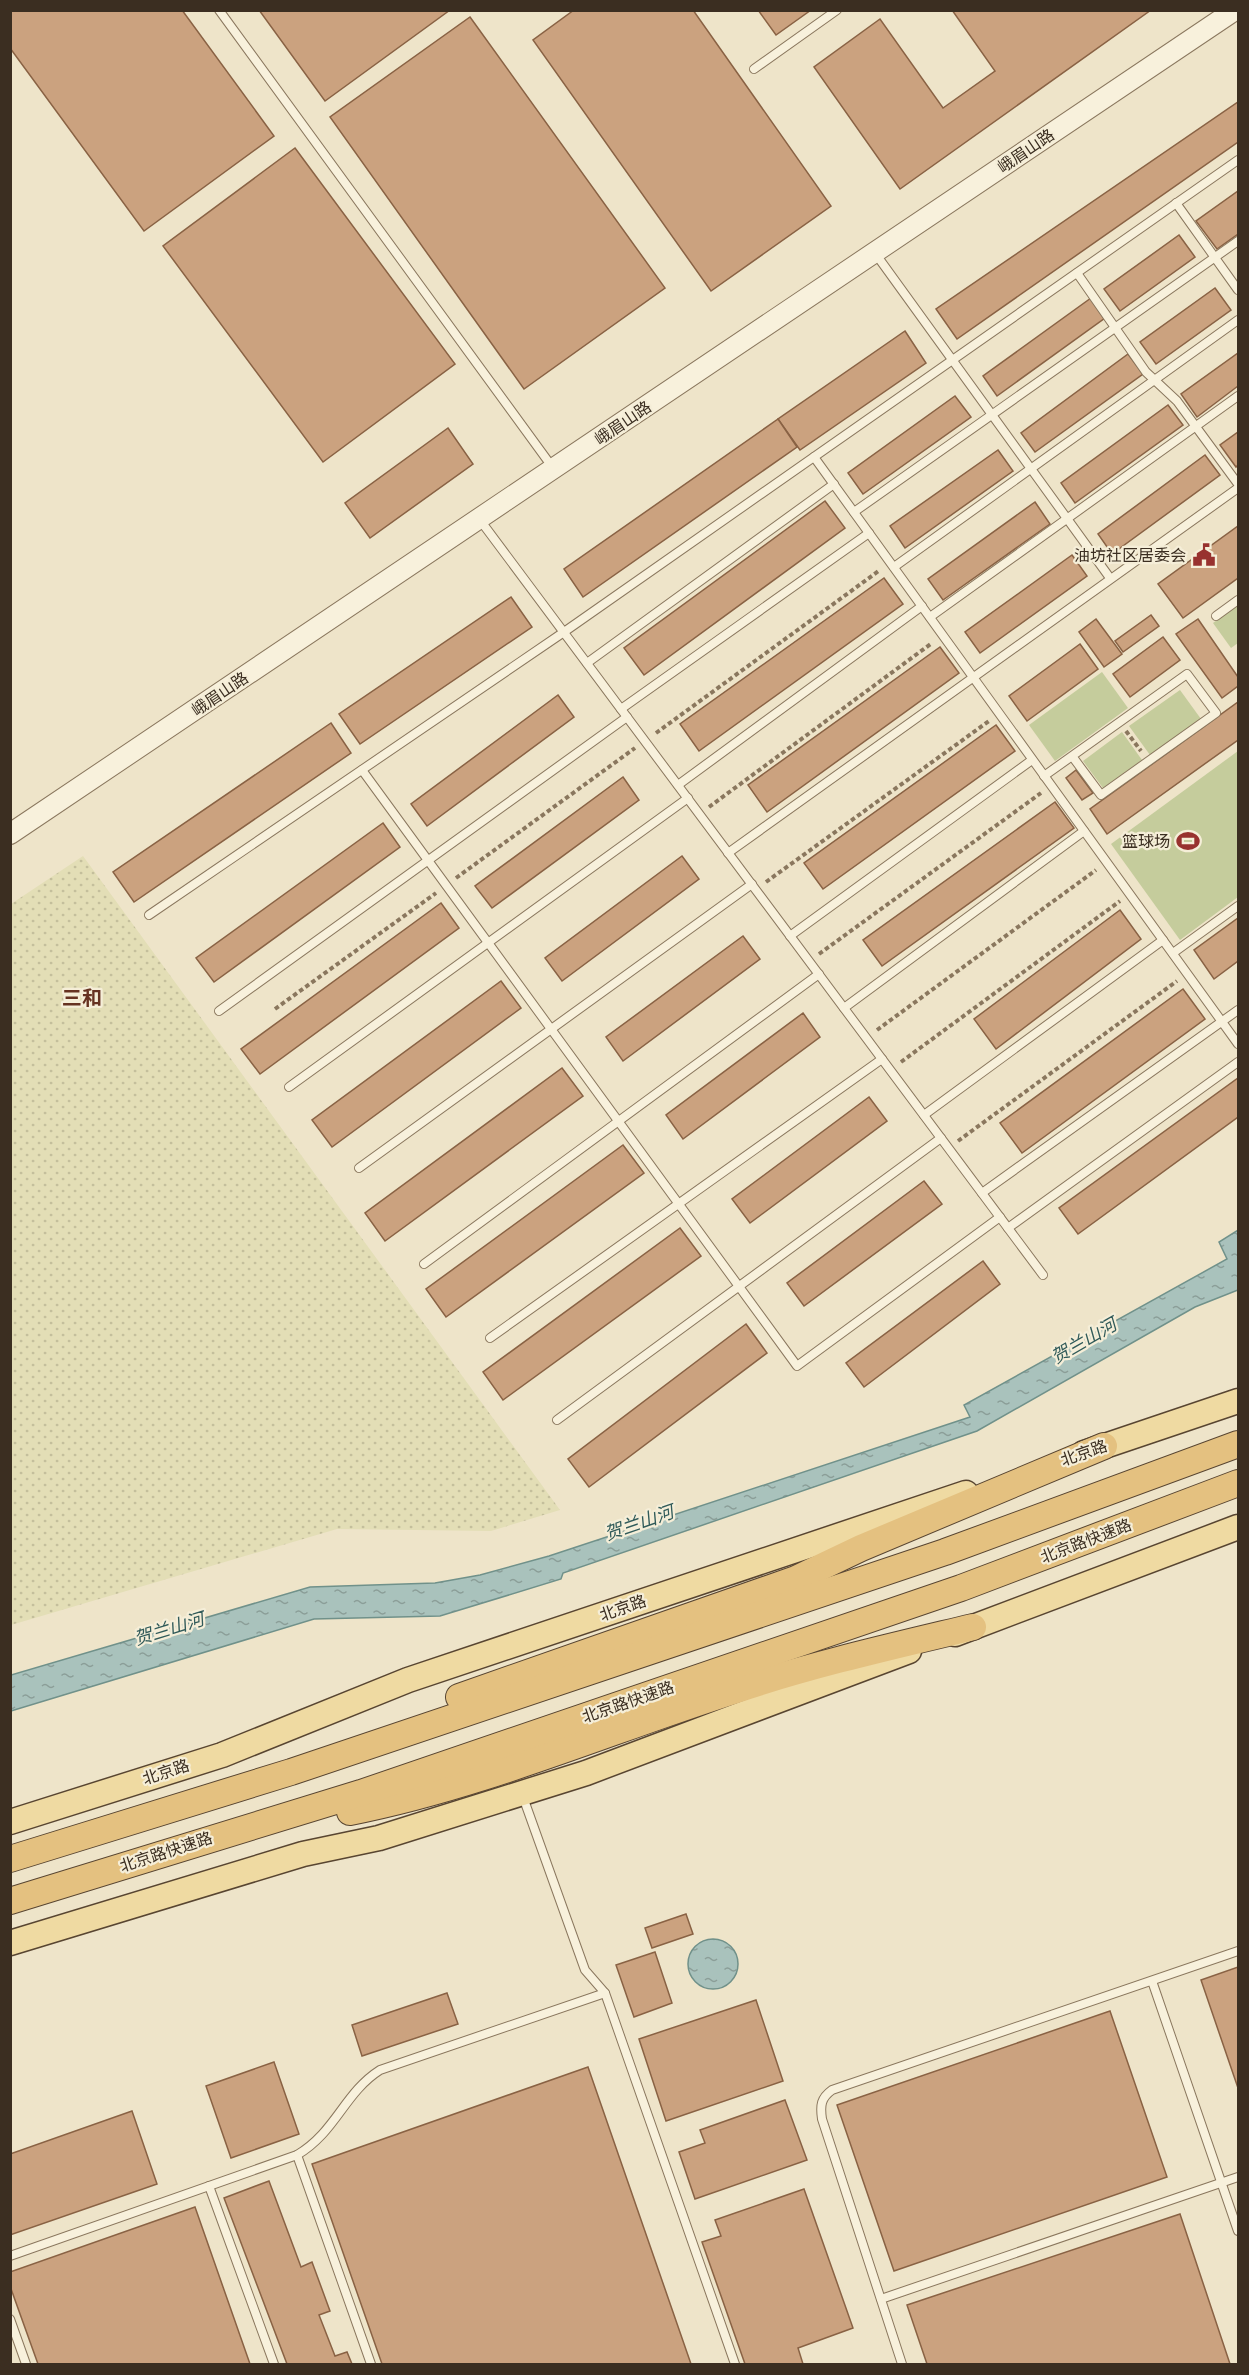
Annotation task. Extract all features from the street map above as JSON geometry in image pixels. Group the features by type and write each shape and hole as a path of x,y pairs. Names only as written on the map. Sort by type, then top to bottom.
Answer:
{"highway":[{"path":"10,1859 291,1772 945,1552 1239,1444"},
{"path":"291,1772 441,1704 796,1579 861,1548 1104,1446"},
{"name":"北京路快速路","path":"10,1901 202,1840 361,1793 938,1596 1239,1484"},
{"path":"202,1840 363,1809 443,1789 738,1689 861,1654 973,1627"}],"main road":[{"name":"北京路","path":"10,1822 222,1755 408,1680 1239,1401"},
{"path":"10,1943 281,1860 339,1845 379,1838 586,1773 1239,1527"}],"street":[{"name":"峨眉山路","path":"10,834 1235,10"}],"lane":[{"path":"219,10 554,469"},
{"path":"754,69 837,10"},
{"path":"149,915 564,632 1239,160"},
{"path":"1176,203 1215,257 1235,278 1239,290"},
{"path":"854,512 991,413 1239,241"},
{"path":"875,253 1110,578"},
{"path":"728,853 1239,486 1177,401 1155,380 1077,273"},
{"path":"892,565 1239,320"},
{"path":"930,617 1239,396"},
{"path":"814,457 1239,1044"},
{"path":"587,663 834,484"},
{"path":"479,519 1043,1275"},
{"path":"621,709 869,533"},
{"path":"1216,616 1239,600"},
{"path":"678,785 922,606"},
{"path":"1044,776 1072,756 1120,722 1187,674 1216,713 1101,795 1072,756"},
{"path":"219,1011 627,717"},
{"path":"790,936 1032,760"},
{"path":"362,770 797,1366 1000,1218"},
{"path":"289,1087 688,798"},
{"path":"844,1008 1084,831"},
{"path":"359,1168 754,886"},
{"path":"1173,953 1239,906"},
{"path":"924,1115 1163,940"},
{"path":"424,1264 819,974"},
{"path":"982,1193 1239,1010"},
{"path":"490,1338 882,1059"},
{"path":"1008,1228 1239,1062"},
{"path":"557,1420 941,1138"},
{"path":"522,1794 585,1970 605,1993 735,2364"},
{"path":"902,2364 822,2119 820,2106 823,2096 832,2090 1239,1952"},
{"path":"1152,1981 1239,2231"},
{"path":"10,2256 297,2155 315,2144 363,2081 380,2070 605,1993"},
{"path":"297,2155 370,2364"},
{"path":"881,2299 1239,2177"},
{"path":"209,2186 274,2364"},
{"path":"10,2319 26,2364"}],"path":[{"path":"275,1009 892,565"},
{"path":"700,814 943,635"},
{"path":"754,886 999,713"},
{"path":"1120,722 1148,762"},
{"path":"809,961 1052,786"},
{"path":"866,1038 1107,862"},
{"path":"890,1070 1130,894"},
{"path":"948,1148 1188,974"}],"shaded area":[{"path":"83,856 560,1510 491,1531 337,1529 11,1625 11,904"}],"green space":[{"path":"1238,605 1238,643 1231,648 1213,623"},
{"path":"1102,672 1128,708 1055,761 1029,725"},
{"path":"1180,690 1201,719 1150,755 1129,726"},
{"path":"1122,732 1142,760 1103,788 1083,761"},
{"path":"1238,751 1238,897 1180,940 1111,844"}],"water":[{"name":"贺兰山河","path":"1238,1230 1238,1290 1195,1307 977,1431 563,1573 561,1579 440,1616 314,1619 11,1711 11,1675 310,1587 435,1583 480,1575 549,1556 970,1417 964,1405 1227,1259 1219,1242"},
{"path":"713,1939 731,1946 738,1964 731,1982 713,1989 695,1982 688,1964 695,1946"}],"building":[{"path":"10,10 182,10 274,136 144,231 10,48"},
{"path":"259,10 450,10 325,101"},
{"path":"574,10 693,10 831,206 711,291 533,40"},
{"path":"758,10 811,10 776,35"},
{"path":"952,10 1151,10 900,189 814,67 880,19 943,108 995,71"},
{"path":"470,17 665,288 524,389 330,117"},
{"path":"1238,102 1238,142 957,339 936,309"},
{"path":"295,148 455,364 323,462 163,246"},
{"path":"1238,191 1238,234 1217,249 1196,221"},
{"path":"1179,235 1195,257 1120,311 1104,289"},
{"path":"1215,288 1231,310 1156,364 1140,342"},
{"path":"1091,298 1105,318 997,396 983,376"},
{"path":"905,331 926,363 800,450 778,419"},
{"path":"1238,353 1238,386 1197,417 1181,394"},
{"path":"1128,354 1143,374 1035,452 1021,433"},
{"path":"955,396 971,417 863,494 848,473"},
{"path":"1168,405 1183,425 1075,503 1061,483"},
{"path":"778,419 797,447 583,597 564,569"},
{"path":"448,428 473,464 370,538 345,503"},
{"path":"1238,432 1238,465 1236,467 1220,445"},
{"path":"998,450 1013,471 905,548 890,526"},
{"path":"1205,455 1220,475 1112,554 1098,534"},
{"path":"825,501 845,528 644,675 624,648"},
{"path":"1035,502 1050,524 943,600 928,579"},
{"path":"1238,526 1238,578 1183,618 1158,584"},
{"path":"1072,555 1087,576 980,653 965,632"},
{"path":"884,578 903,604 699,751 680,724"},
{"path":"511,597 532,627 360,744 339,714"},
{"path":"1151,615 1159,626 1123,652 1115,641"},
{"path":"1096,619 1122,654 1104,667 1079,632"},
{"path":"1198,619 1238,677 1238,686 1222,698 1176,634"},
{"path":"1163,637 1180,660 1130,697 1113,674"},
{"path":"1080,644 1098,669 1027,721 1009,696"},
{"path":"940,647 959,673 767,812 748,785"},
{"path":"558,695 574,717 427,826 411,804"},
{"path":"1238,702 1238,740 1107,834 1090,809"},
{"path":"331,723 351,753 134,902 113,872"},
{"path":"996,725 1015,751 823,889 804,863"},
{"path":"1076,770 1093,793 1082,800 1066,778"},
{"path":"623,777 639,800 492,908 475,886"},
{"path":"1055,802 1074,828 882,966 863,940"},
{"path":"383,823 400,847 214,982 196,958"},
{"path":"682,856 699,879 562,981 545,958"},
{"path":"441,903 459,928 260,1074 241,1049"},
{"path":"1120,910 1141,939 996,1049 974,1019"},
{"path":"1238,918 1238,961 1214,979 1194,950"},
{"path":"743,936 760,959 623,1061 606,1037"},
{"path":"501,981 521,1008 332,1147 312,1120"},
{"path":"1183,989 1205,1019 1022,1153 1000,1123"},
{"path":"803,1013 820,1037 683,1139 666,1115"},
{"path":"562,1068 583,1096 385,1241 365,1213"},
{"path":"1238,1078 1238,1117 1078,1234 1059,1208"},
{"path":"869,1097 887,1121 750,1223 732,1199"},
{"path":"623,1145 644,1173 446,1317 426,1289"},
{"path":"924,1181 942,1204 804,1306 787,1283"},
{"path":"680,1228 701,1256 503,1400 483,1372"},
{"path":"983,1261 1000,1284 864,1387 846,1363"},
{"path":"746,1324 767,1353 589,1487 568,1459"},
{"path":"686,1914 693,1934 652,1948 645,1928"},
{"path":"655,1952 672,2003 634,2017 616,1965"},
{"path":"1238,1967 1238,2088 1201,1980"},
{"path":"447,1993 458,2024 362,2056 352,2025"},
{"path":"756,2000 783,2081 666,2121 639,2039"},
{"path":"1110,2011 1167,2177 894,2271 837,2105"},
{"path":"274,2062 299,2134 231,2158 206,2086"},
{"path":"588,2067 691,2364 382,2364 312,2164"},
{"path":"785,2100 807,2160 695,2199 679,2152 705,2143 700,2130"},
{"path":"132,2111 157,2184 10,2235 10,2154"},
{"path":"269,2181 301,2267 312,2262 330,2311 319,2315 335,2356 347,2352 352,2364 287,2364 224,2198"},
{"path":"804,2189 853,2328 798,2348 803,2364 745,2364 702,2242 721,2236 715,2220"},
{"path":"195,2207 250,2364 38,2364 10,2286 10,2272"},
{"path":"1180,2214 1230,2364 927,2364 907,2305"}],"place":[{"name":"油坊社区居委会","path":"1204,555"},
{"name":"篮球场","path":"1188,841"}],"district":[{"name":"三和","path":"82,998"}]}
